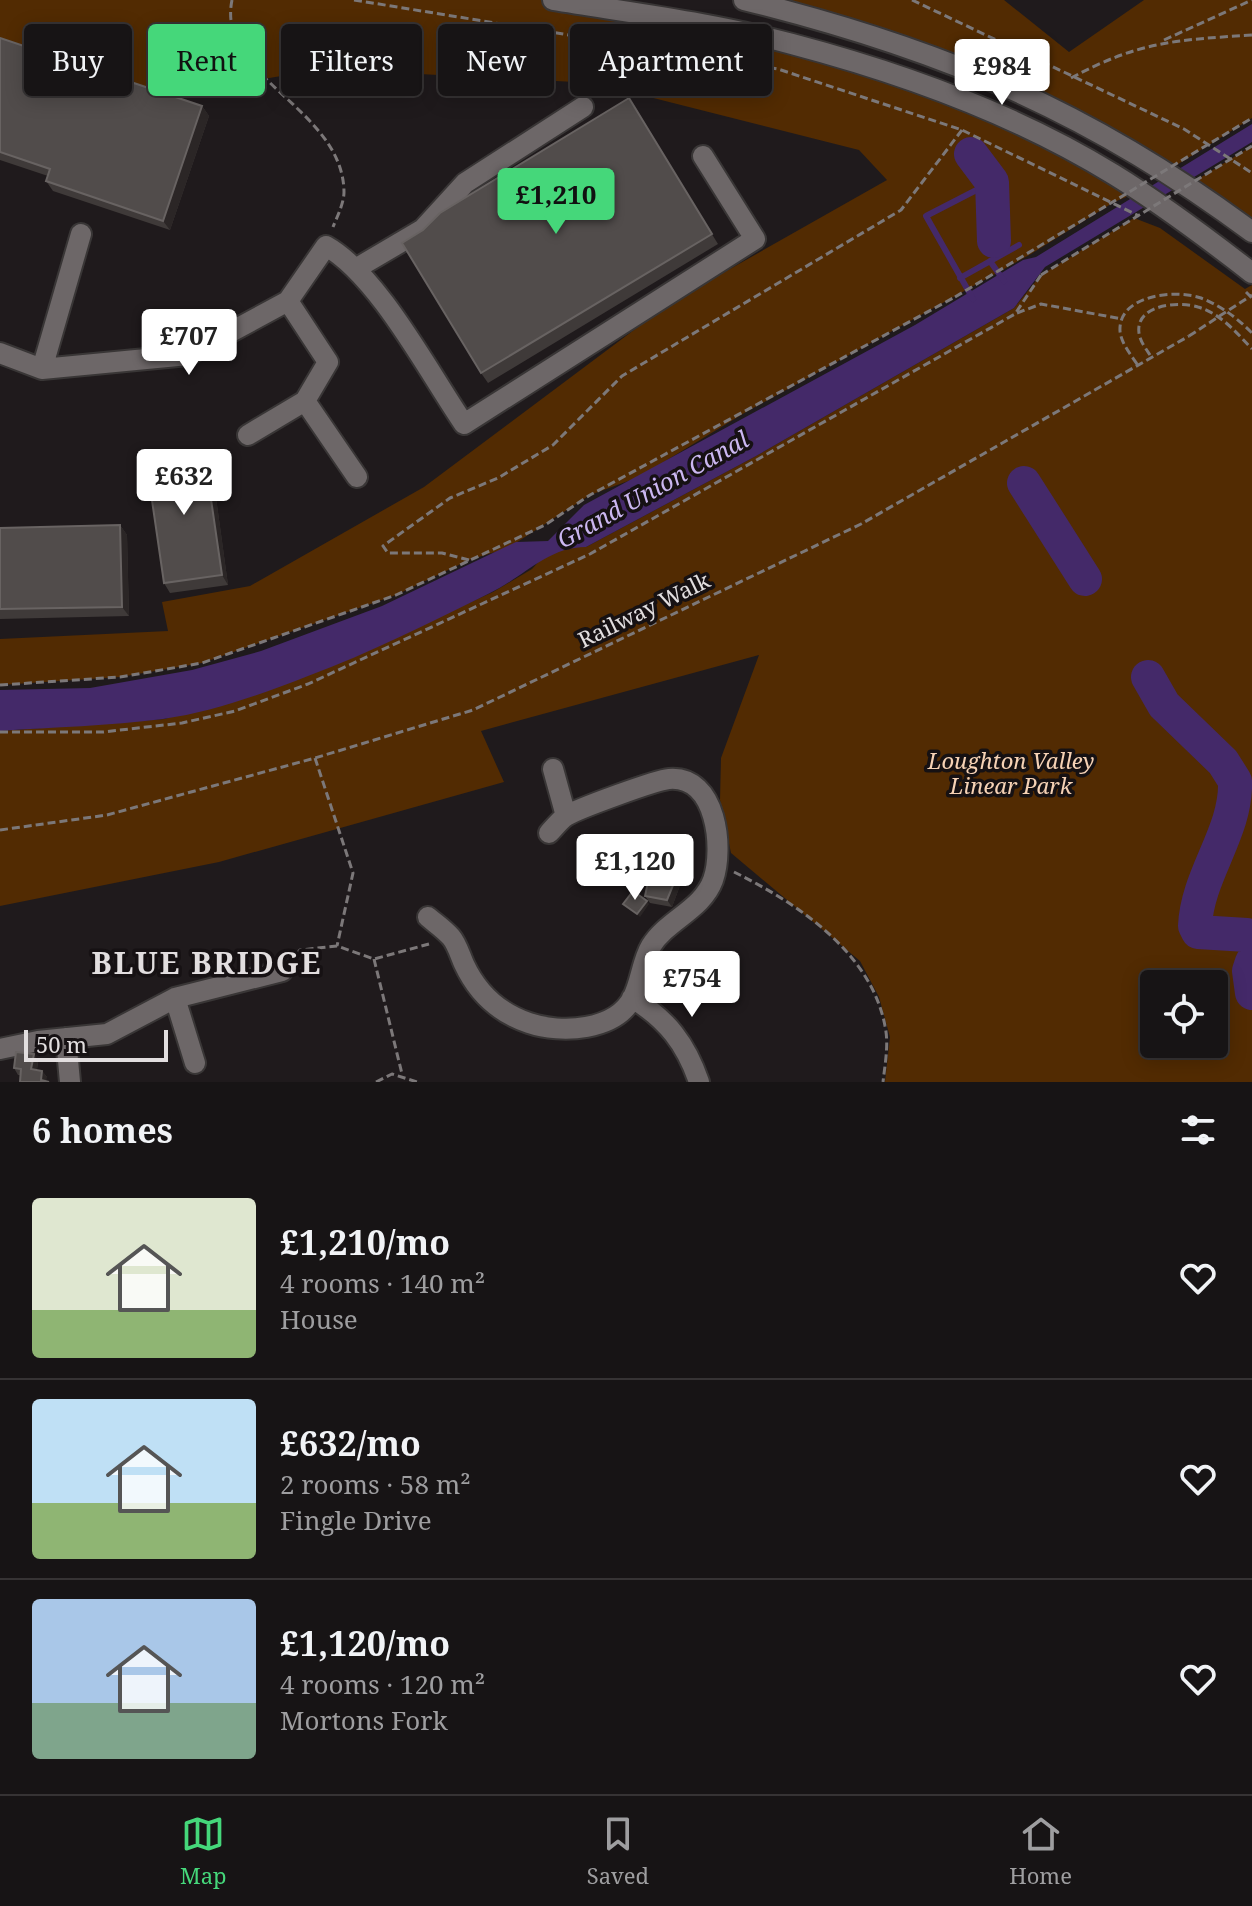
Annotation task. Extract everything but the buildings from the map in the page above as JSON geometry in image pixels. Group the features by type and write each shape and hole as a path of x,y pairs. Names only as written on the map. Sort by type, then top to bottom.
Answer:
{"street":[{"path":"553,0 792,44 930,88 1020,125 1110,172 1181,218 1245,279"},
{"path":"744,0 833,22 939,56 1001,82 1151,161 1252,232"},
{"path":"357,268 423,229 465,183 583,107"},
{"path":"0,353 42,369 188,355 288,301 326,246 357,268 464,424 755,239 703,156"},
{"path":"42,369 81,234"},
{"path":"248,435 305,401 328,362 288,301"},
{"path":"305,401 357,477"},
{"path":"553,769 566,816"},
{"path":"428,917 452,938 478,989 505,1012 529,1023 586,1027 620,1014 632,998 653,943 700,901 711,884 718,865 718,829 703,796 689,785 670,779 566,816 549,833"},
{"path":"0,1049 107,1034 175,998 282,971"},
{"path":"175,998 195,1063"},
{"path":"632,998 650,1009 677,1035 699,1082"},
{"path":"66,1038 70,1082"}],"path":[{"path":"232,0 230,23 236,42 268,81 290,98 331,144 344,194 326,246"},
{"path":"354,0 778,69 962,130 1106,197 1149,221"},
{"path":"912,0 1184,129 1252,173"},
{"path":"1071,78 1113,55 1161,41 1252,0"},
{"path":"1161,41 1252,35"},
{"path":"0,685 120,677 202,663 396,595 545,525 590,495 955,297 1252,118"},
{"path":"469,560 442,553 388,553 383,546 450,498 498,478 553,445 622,376 901,210 962,130"},
{"path":"1015,314 1041,275 1252,146"},
{"path":"1245,279 1252,296"},
{"path":"1137,364 1123,340 1122,319 1144,297 1171,293 1198,297 1232,313 1252,333"},
{"name":"Railway Walk","path":"0,830 107,815 315,758 473,710 832,538 1150,355 1189,336 1252,296"},
{"path":"0,732 103,732 182,723 235,711 308,684 590,554 1015,314 1041,304 1122,319"},
{"path":"1150,355 1139,335 1140,325 1145,316 1168,304 1198,307 1225,321 1252,349"},
{"path":"315,758 353,873 337,946"},
{"path":"718,865 771,890 851,956 878,1000 886,1028 883,1082"},
{"path":"282,971 300,950 337,946 374,959 452,938"},
{"path":"374,959 402,1074"},
{"path":"376,1082 392,1074 402,1074 417,1082"}],"green space":[{"path":"0,0 606,0 694,24 570,24 570,82 554,81 554,24 438,24 438,75 422,74 422,24 281,24 281,76 265,79 265,24 148,24 148,89 132,84 132,24 24,24 24,50 0,42"},
{"path":"744,0 1004,0 1069,52 1144,0 1252,0 1252,118 1159,176 1001,82"},
{"path":"772,45 930,88 1144,190 1114,202 1031,254 746,412 639,477 590,495 508,548 469,560 396,595 202,663 120,677 0,685 0,639 168,631 162,602 250,586 424,487 670,303 887,180 859,150 645,96 772,96"},
{"path":"1252,146 1252,234 1185,187"},
{"name":"Loughton Valley Linear Park","path":"1134,218 1160,228 1245,289 1252,285 1252,1082 885,1082 890,1037 879,997 860,961 731,853 720,800 721,758 759,655 481,731 504,782 219,862 0,906 0,731 165,719 366,650 493,592 532,569 542,558 568,547 586,547 756,456 1014,308 1041,275"}],"water":[{"name":"Grand Union Canal","path":"1252,124 1252,142 1045,267 1014,308 756,456 586,547 572,548 547,557 490,593 377,647 237,702 163,719 0,731 0,690 90,688 192,670 261,651 382,606 516,542 548,541 584,505 915,325 1023,260 1036,257"}],"waterway":[{"path":"971,154 992,182 994,241"},
{"path":"973,299 926,216 992,182"},
{"path":"960,278 1019,245"},
{"path":"990,261 1004,281"},
{"path":"1024,483 1085,579"},
{"path":"1148,677 1164,705 1223,762 1235,781 1230,818 1202,889 1195,926 1198,932 1247,935 1252,939"},
{"path":"1252,962 1249,971 1252,993"}],"district":[{"name":"BLUE BRIDGE","path":"207,964"}]}
